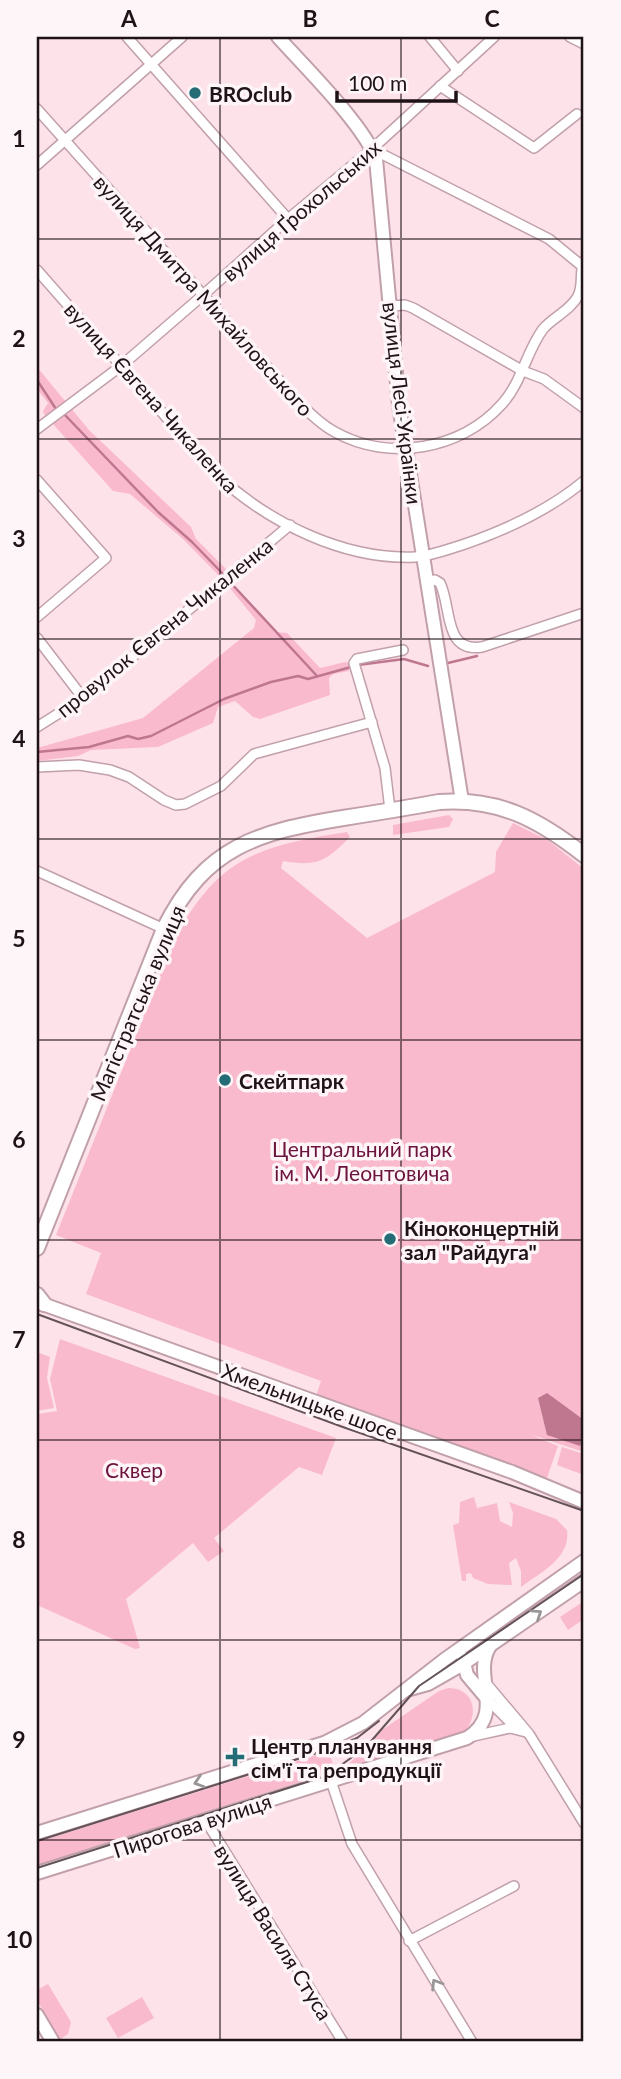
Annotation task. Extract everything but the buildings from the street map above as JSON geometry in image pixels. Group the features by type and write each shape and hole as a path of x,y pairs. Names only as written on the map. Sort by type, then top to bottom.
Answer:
{"main road":[{"name":"вулиця Лесі Українки","path":"278,37 353,122 372,149 378,174 399,405 462,801"},
{"name":"Магістратська вулиця","path":"37,1248 164,929 178,902 195,881 221,858 246,842 291,826 462,801 503,808 529,817 556,833 584,855"},
{"name":"Хмельницьке шосе","path":"39,1300 512,1472 584,1503"},
{"path":"579,1565 584,1548"},
{"name":"Пирогова вулиця","path":"37,1833 324,1743 349,1731 406,1690 447,1666 463,1647 579,1565"},
{"path":"465,1669 490,1646 584,1581"},
{"path":"467,1738 481,1724 488,1700 484,1659 490,1646"},
{"path":"463,1647 465,1669 488,1700"},
{"path":"447,1666 475,1668 486,1683"},
{"name":"Пирогова вулиця","path":"37,1873 467,1738"},
{"path":"37,2015 53,2042"}],"street":[{"path":"127,37 288,219"},
{"path":"37,165 182,37"},
{"path":"430,37 458,71"},
{"name":"вулиця Ґрохольських","path":"37,429 121,366 372,149 494,37"},
{"path":"570,37 584,44"},
{"path":"440,86 534,148 577,114"},
{"name":"вулиця Дмитра Михайловського","path":"37,109 295,398 324,425 356,442 406,449 442,441 483,420 502,403 523,371 544,329 577,298 583,282 583,263"},
{"path":"372,149 549,239 583,263"},
{"name":"вулиця Євгена Чикаленка","path":"37,270 217,475 247,500 290,525 343,547 381,556 424,556 513,525 553,504 584,481"},
{"path":"391,306 405,305 413,308 523,371 544,379 584,408"},
{"path":"37,480 106,558 37,617"},
{"name":"провулок Євгена Чикаленка","path":"37,727 83,698 290,525"},
{"path":"428,581 435,580 440,583 454,636 462,645 468,647 482,647 584,613"},
{"path":"37,638 83,698"},
{"path":"390,810 385,768 354,664 357,659 404,650"},
{"path":"37,767 79,765 110,770 129,777 164,800 176,805 185,804 220,786 254,754 372,722"},
{"path":"37,871 164,929"},
{"path":"486,1683 526,1732 584,1823"},
{"path":"488,1700 516,1728 526,1732"},
{"name":"Пирогова вулиця","path":"467,1738 516,1728"},
{"path":"331,1781 352,1844 472,2042"},
{"name":"вулиця Василя Стуса","path":"206,1821 343,2042"},
{"path":"409,1941 513,1886"}],"green space":[{"path":"37,367 89,430 191,527 196,539 226,569 223,574 275,632 287,633 320,668 350,663 349,671 333,674 329,678 330,695 260,719 253,717 235,701 218,707 213,723 158,747 91,750 78,756 37,761 37,748 143,718 254,628 256,620 224,581 183,539 130,494 113,491 44,414 48,403 37,389"},
{"path":"449,815 453,819 449,827 393,835 393,825"},
{"name":"Центральний парк ім. М. Леонтовича","path":"513,823 549,841 584,869 584,1452 529,1434 558,1446 547,1478 316,1396 321,1381 86,1294 101,1253 56,1235 175,938 191,910 226,872 266,850 347,832 350,837 327,857 305,863 283,861 281,868 367,938 495,872 496,852"},
{"name":"Сквер","path":"60,1339 336,1438 322,1475 299,1467 214,1538 224,1551 208,1562 193,1543 126,1599 140,1648 135,1649 37,1605 37,1414 57,1411 50,1379"},
{"path":"37,1352 50,1357 47,1378 54,1408 37,1411"},
{"path":"562,1447 584,1454 584,1475 557,1465"},
{"path":"474,1497 477,1508 497,1503 500,1521 512,1527 513,1513 509,1502 556,1519 567,1530 564,1549 553,1563 521,1587 521,1571 516,1558 509,1563 512,1585 488,1584 473,1578 471,1573 466,1574 466,1581 462,1581 453,1525 459,1523 460,1502"},
{"path":"584,1601 584,1619 568,1630 560,1617"},
{"path":"448,1688 465,1693 472,1705 471,1720 462,1734 340,1773 382,1730 439,1691"},
{"path":"329,1751 334,1768 318,1776 37,1866 37,1842"},
{"path":"48,1984 71,2022 68,2034 59,2040 37,2000 37,1990"},
{"path":"142,1997 154,2018 118,2038 106,2018"}],"shaded area":[{"path":"547,1393 584,1420 584,1434 580,1446 547,1435 538,1398"}],"waterway":[{"path":"37,380 56,409"},
{"path":"64,414 158,512 223,574"},
{"path":"230,582 317,676"},
{"path":"448,663 477,656"},
{"path":"358,665 404,659 428,666"},
{"path":"37,752 89,747 128,736 138,739 151,736 224,699 271,682 298,676 308,679 351,667"}],"tram line":[{"path":"37,1314 340,1426 584,1511"},
{"path":"37,1868 326,1776 366,1747 419,1686 584,1574"},
{"path":"37,1841 336,1747 357,1738 379,1721"}],"place":[{"name":"BROclub","path":"195,93"},
{"name":"Скейтпарк","path":"225,1080"},
{"name":"Кіноконцертній зал \"Райдуга\"","path":"390,1239"},
{"name":"Центр планування сім'ї та репродукції","path":"235,1757"}]}
